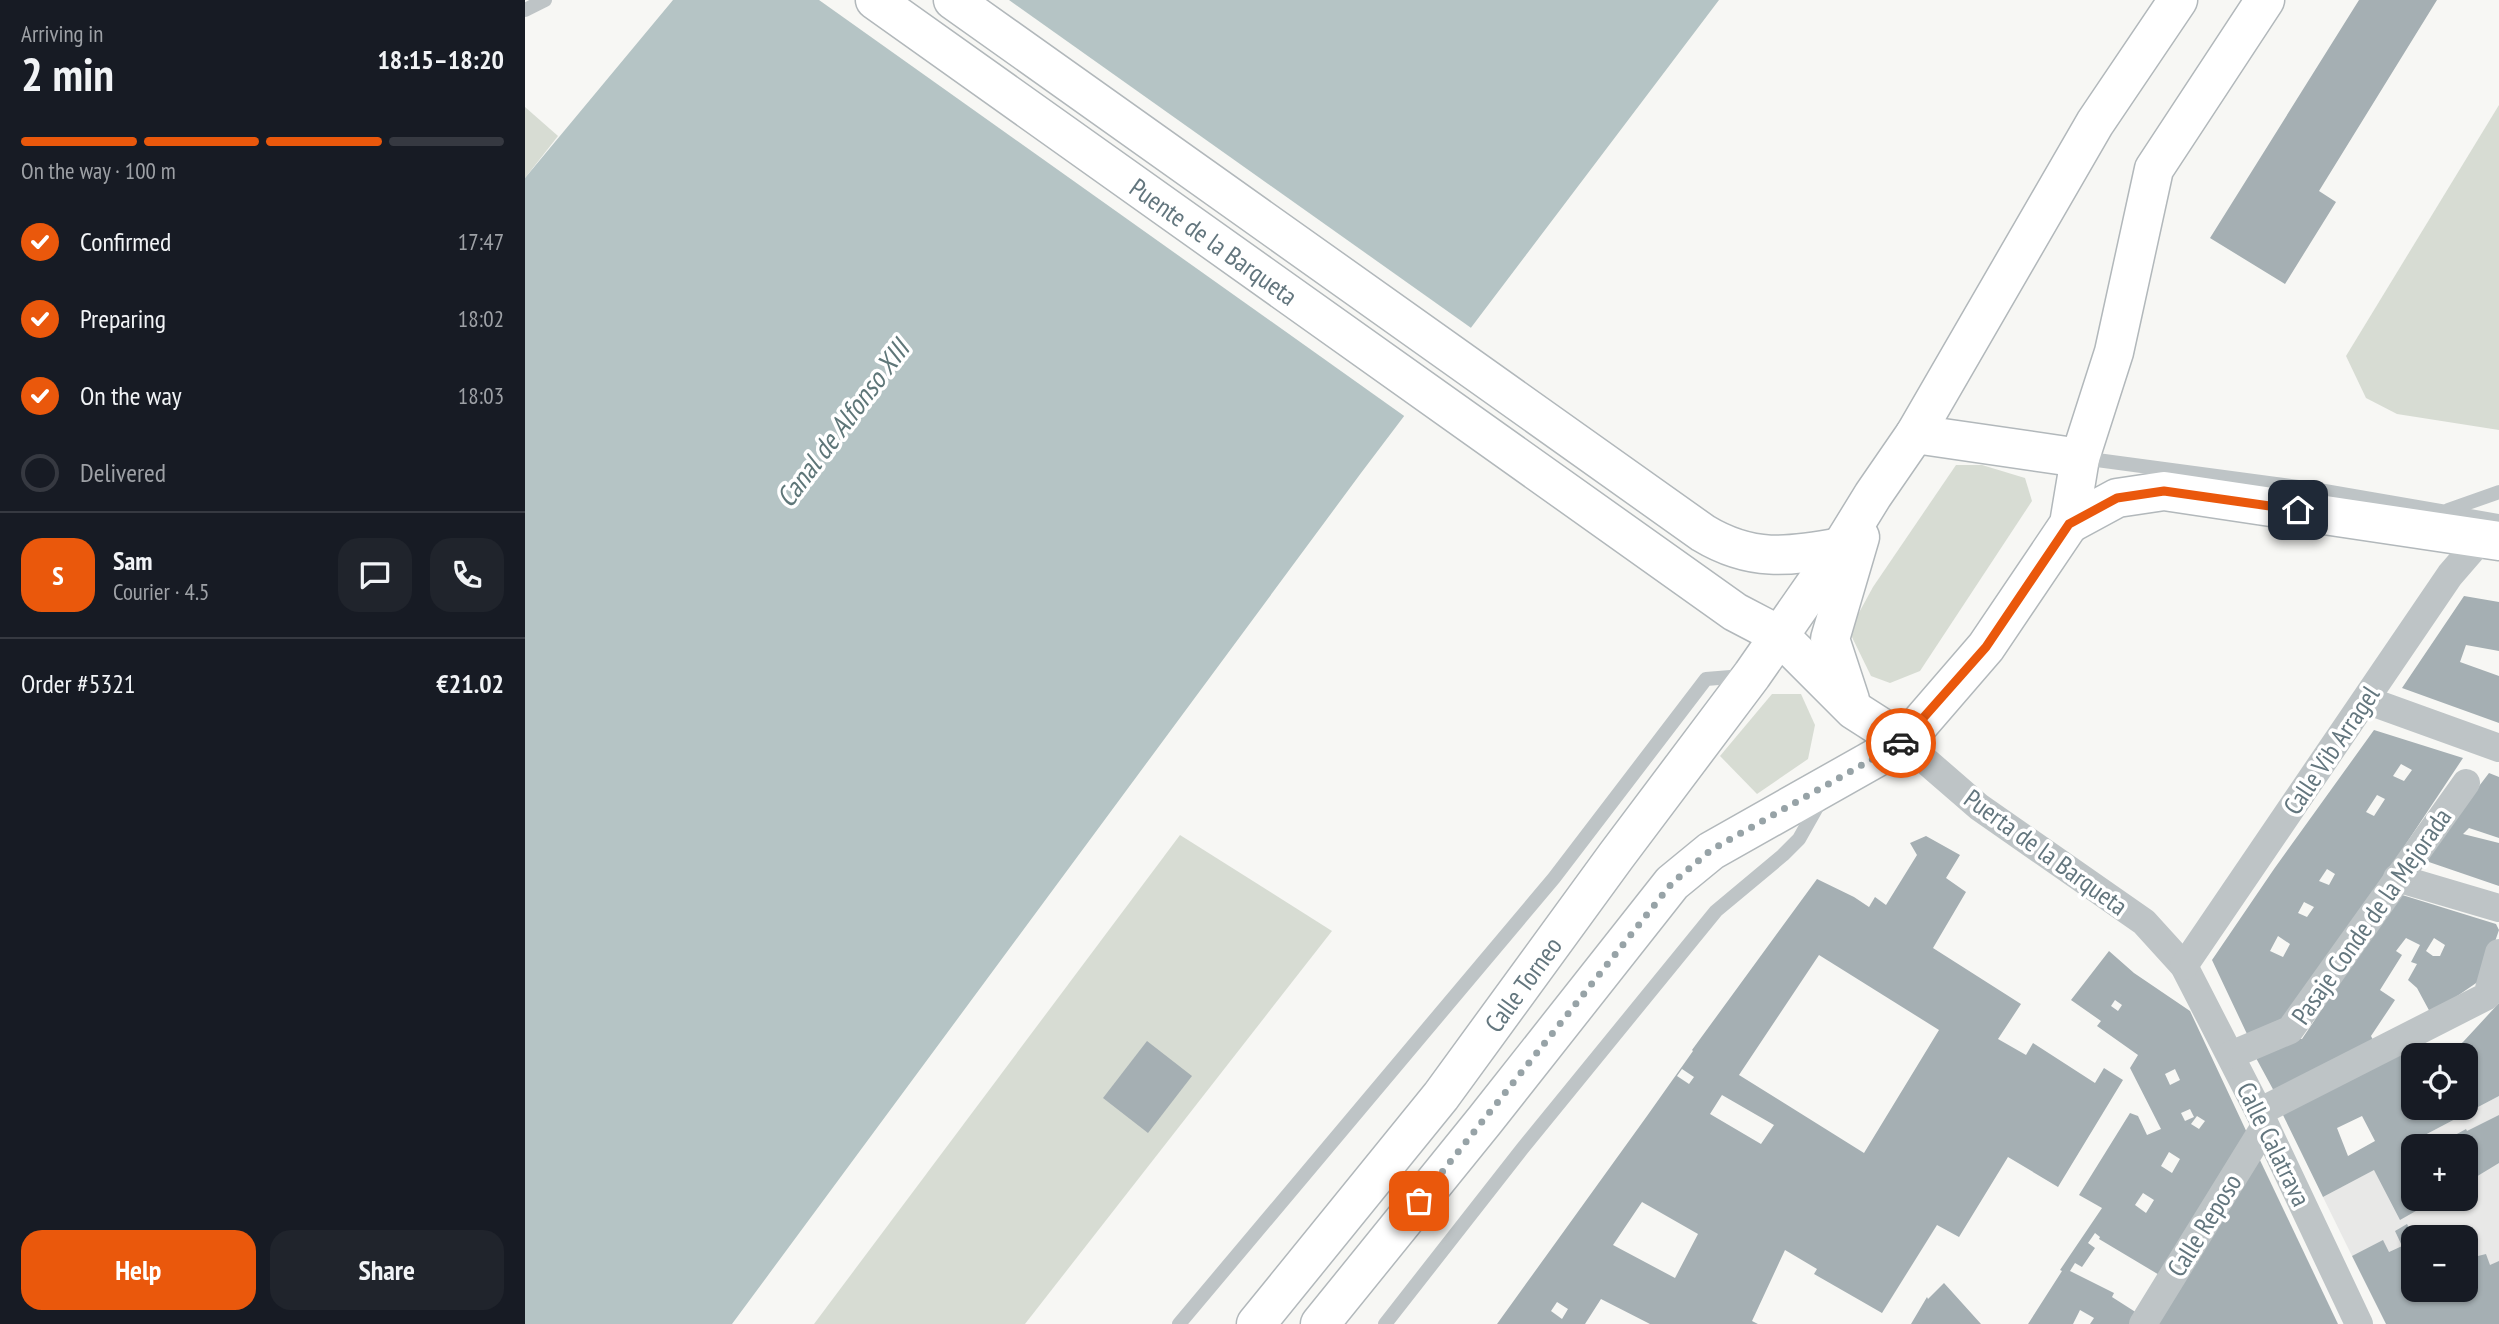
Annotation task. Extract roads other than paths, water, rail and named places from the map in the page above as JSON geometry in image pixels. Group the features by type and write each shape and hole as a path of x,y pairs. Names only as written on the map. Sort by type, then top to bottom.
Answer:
{"main road":[{"name":"Puente de la Barqueta","path":"876,0 1735,612 1779,635 1854,710 1904,742"},
{"name":"Puente de la Barqueta","path":"953,0 1703,533 1740,551 1794,555 1841,547"},
{"path":"1854,710 1830,639 1873,495 1915,434 2095,123 2178,0"},
{"path":"1904,742 1986,647 2069,524 2080,458 2110,368 2154,169 2265,0"},
{"path":"1915,434 2080,458"},
{"path":"2069,524 2117,498 2164,491 2493,533"},
{"name":"Calle Torneo","path":"1256,1324 1441,1096 1616,856 1752,676 1841,547 1873,495"},
{"path":"1735,612 1752,676"},
{"name":"Calle Torneo","path":"1319,1324 1672,883 1711,850 1904,742"}],"street":[{"name":"Calle Vib Arragel","path":"2184,966 2450,575 2493,533"},
{"path":"2366,700 2499,748"},
{"name":"Puerta de la Barqueta","path":"1904,742 1979,807 2144,922 2184,966"},
{"name":"Pasaje Conde de la Mejorada","path":"2231,1055 2290,1030 2466,783"},
{"path":"2397,878 2499,908"},
{"path":"2262,1119 2487,996 2499,953"},
{"name":"Calle Calatrava","path":"2184,966 2231,1055 2359,1324"},
{"name":"Calle Reposo","path":"2143,1324 2262,1119"}],"lane":[{"path":"525,10 545,0"},
{"path":"2080,458 2313,489 2442,512 2493,533"},
{"path":"2442,512 2499,492"},
{"path":"2480,500 2499,501"},
{"path":"1179,1324 1554,878 1706,679 1752,676"},
{"path":"1384,1324 1521,1149 1716,911 1799,839 1831,782"}],"water":[{"name":"Canal de Alfonso XIII","path":"673,0 1719,0 1361,473 732,1324 525,1324 525,178"}]}
